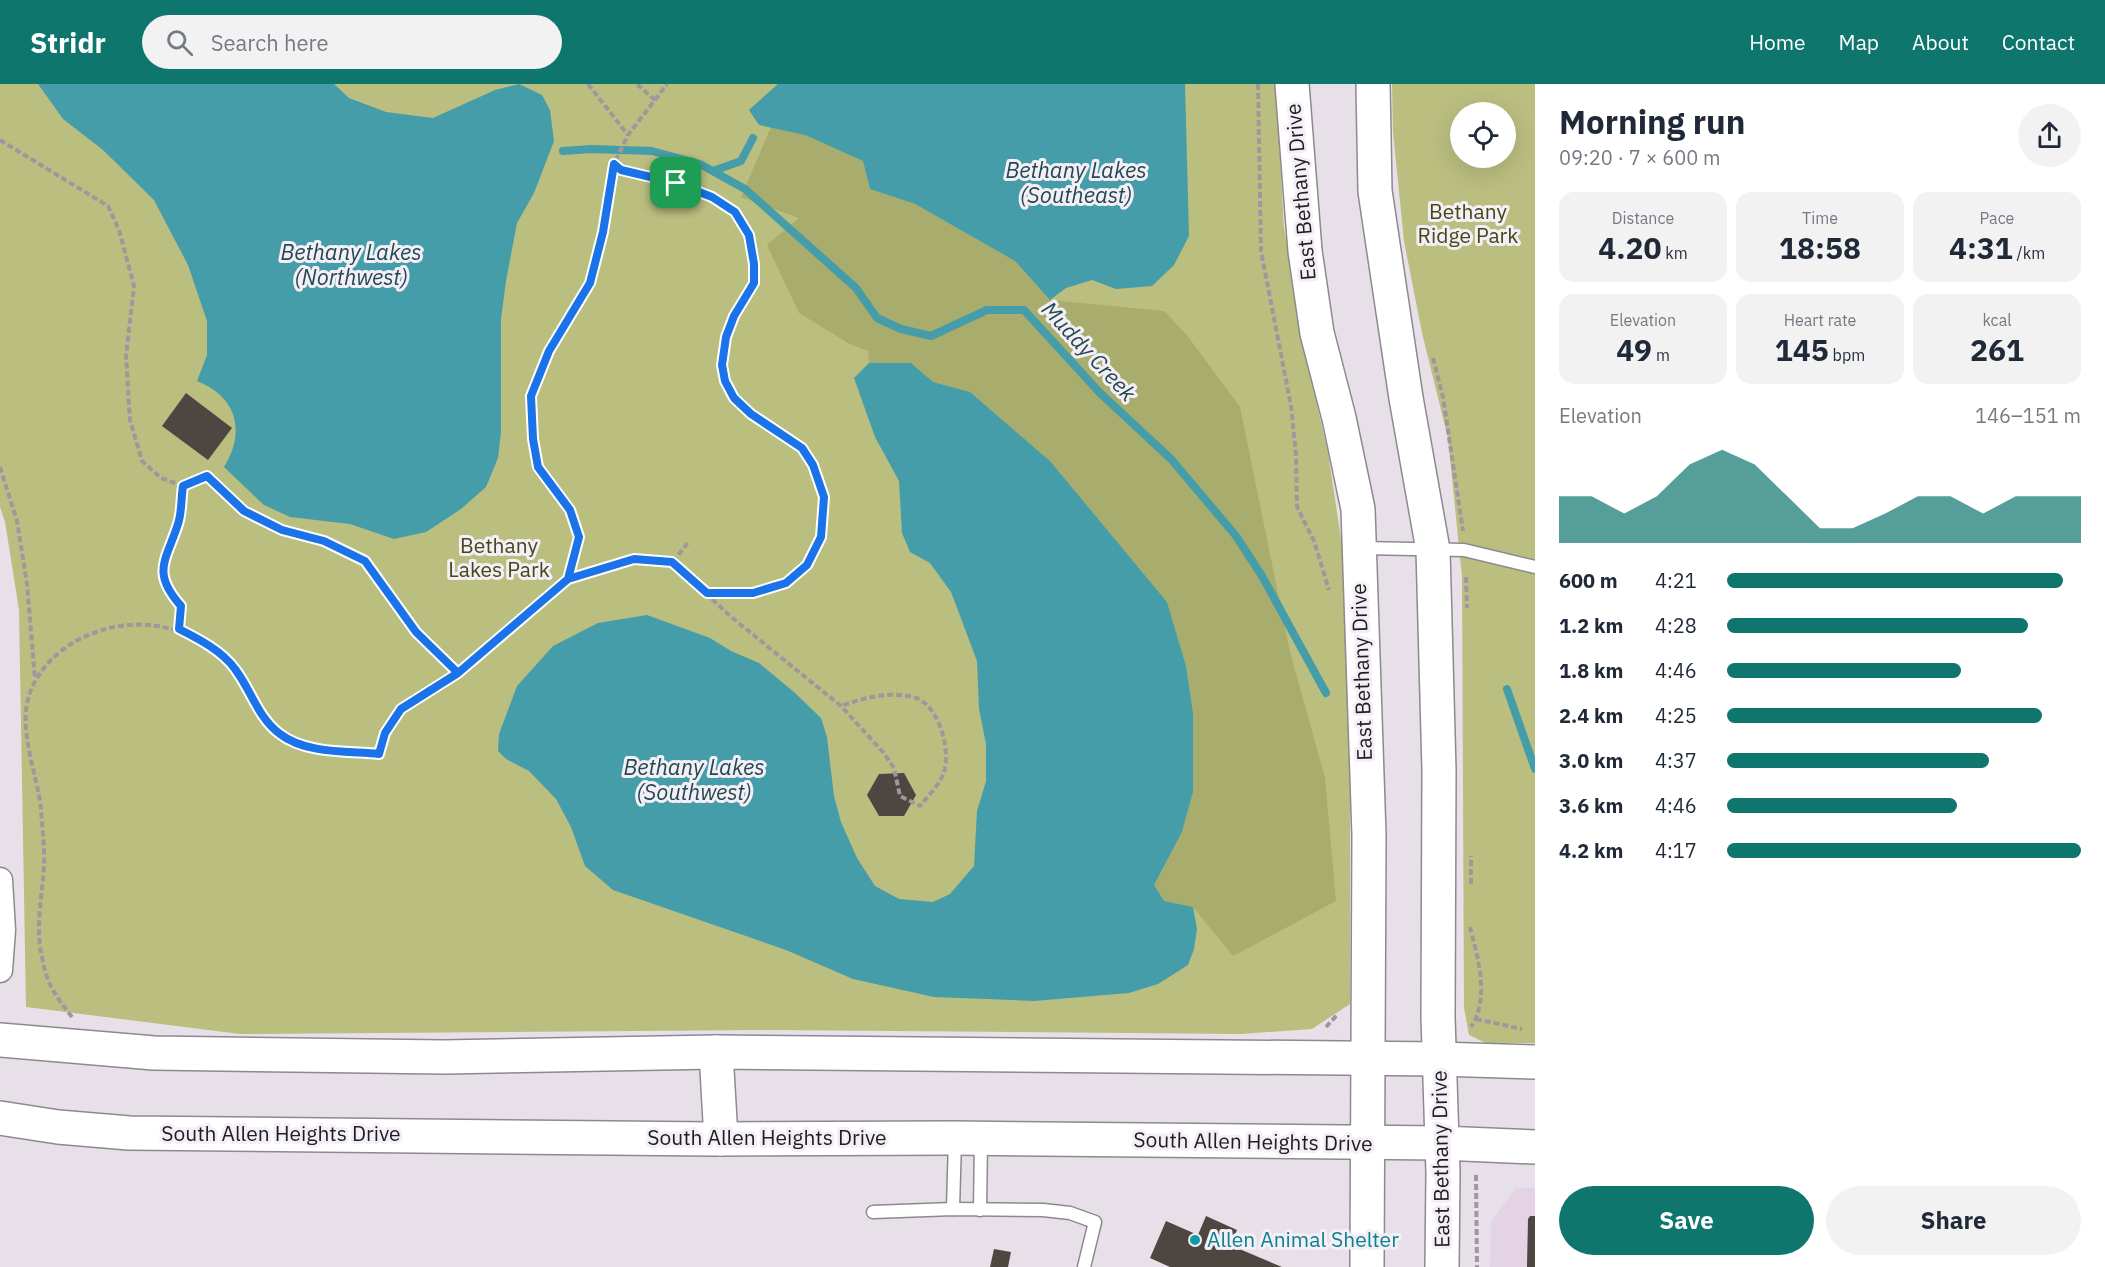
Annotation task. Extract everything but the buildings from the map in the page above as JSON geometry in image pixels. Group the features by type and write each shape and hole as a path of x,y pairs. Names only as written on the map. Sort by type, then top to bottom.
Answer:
{"main road":[{"name":"East Bethany Drive","path":"1292,84 1305,251 1317,333 1339,418 1358,509 1369,835 1367,1267"},
{"name":"East Bethany Drive","path":"1372,84 1375,191 1406,398 1433,549 1439,770 1442,1267"},
{"path":"0,1040 154,1053 444,1057 716,1052 1368,1058 1535,1062"},
{"path":"716,1052 721,1139"},
{"name":"South Allen Heights Drive","path":"0,1118 58,1127 129,1133 1441,1143 1535,1147"}],"street":[{"path":"0,880 3,930 0,970"}],"lane":[{"path":"1358,548 1464,550 1535,567"},
{"path":"953,1209 968,1139"},
{"path":"968,1139 980,1210"},
{"path":"873,1212 953,1209 1061,1212 1095,1222 1084,1267"}],"path":[{"path":"588,84 628,135"},
{"path":"637,84 655,100"},
{"path":"568,579 579,537 570,510 538,467 533,439 531,396 549,351 590,283 603,232 614,164 628,135 667,84"},
{"path":"1258,84 1261,251 1291,406 1296,455 1297,507 1314,541 1332,598"},
{"path":"0,140 108,206 119,230 134,286 126,356 130,420 142,460 161,478 183,486 207,476 244,511 282,530 324,541 365,561 416,632 458,673"},
{"path":"614,164 621,170 676,183 712,197 735,212 749,235 754,264 754,283 734,316 726,337 722,365 725,381 734,398 751,414 802,448 813,465 824,497 821,537 807,565 786,583 753,593 707,593"},
{"path":"0,467 17,521 27,584 36,680"},
{"path":"179,629 181,606 166,590 162,568 179,521 183,486"},
{"path":"672,562 689,541"},
{"path":"76,1023 49,987 41,955 39,901 44,865 41,818 27,725 28,698 36,680 52,658 91,634 147,623 179,629 201,640 235,668 260,712 280,735 308,748 379,754 385,733 401,709 458,673 568,579 634,559 672,562 730,616 841,705 884,753 894,768 900,796 920,806 944,772 946,741 933,712 916,697 892,694 868,697 841,705"},
{"path":"1471,1027 1476,1019 1527,1030"},
{"path":"1476,1170 1477,1267"}],"shaded area":[{"path":"1516,1188 1535,1188 1535,1267 1490,1267 1491,1222"}],"green space":[{"name":"Bethany Lakes Park","path":"0,84 1279,84 1279,140 1284,228 1306,356 1328,453 1342,545 1350,777 1350,1004 1312,1029 1240,1034 771,1030 240,1034 26,1007 19,610 5,522 0,507"},
{"name":"Bethany Ridge Park","path":"1392,84 1535,84 1535,1043 1486,1043 1469,1035 1464,1008 1462,577 1448,438 1422,333 1404,241 1393,132"},
{"path":"771,127 805,135 863,161 870,189 915,204 1015,261 1050,300 1164,311 1186,334 1240,407 1290,652 1325,778 1336,901 1233,956 1193,907 1164,901 1154,885 1182,832 1193,792 1193,713 1186,666 1167,602 1050,461 970,392 933,382 911,363 869,363 868,351 848,343 799,313 767,245 799,218 741,197"}],"water":[{"name":"Bethany Lakes (Northwest)","path":"38,84 334,84 349,98 386,112 433,118 495,90 519,84 542,95 550,110 554,141 534,193 517,223 501,319 501,432 498,458 486,487 461,509 426,532 394,539 350,524 290,517 264,505 224,467 235,441 234,416 221,396 197,381 207,355 207,321 188,265 154,200 103,150 63,119"},
{"name":"Bethany Lakes (Southeast)","path":"778,84 1185,84 1189,236 1174,265 1152,286 1116,289 1092,280 1066,288 1050,300 1015,261 915,204 870,189 863,161 805,135 759,125 749,110"},
{"name":"Bethany Lakes (Southwest)","path":"869,363 911,363 933,382 970,392 1050,461 1167,602 1186,666 1193,713 1193,792 1182,832 1154,885 1164,901 1193,907 1197,929 1194,949 1188,965 1158,984 1129,993 1034,1001 934,997 853,979 786,950 613,890 585,866 571,827 556,799 529,771 506,759 498,751 499,734 517,686 553,646 598,623 647,615 710,638 731,651 759,663 821,718 827,737 834,796 841,822 857,858 875,886 899,899 933,902 950,894 974,866 977,811 986,781 986,744 979,709 977,661 951,592 930,563 910,552 902,533 899,481 875,437 854,378"}],"waterway":[{"name":"Muddy Creek","path":"713,171 741,161 753,138"},
{"name":"Muddy Creek","path":"563,151 591,149 652,151 700,164 745,189 856,288 877,318 901,329 931,336 987,310 1024,310 1100,393 1171,459 1236,536 1262,576 1326,693"},
{"name":"Muddy Creek","path":"1507,689 1535,769"}],"place":[{"name":"Allen Animal Shelter","path":"1195,1240"}],"route":[{"path":"676,183 621,170 614,164 603,232 590,283 549,351 531,396 533,439 538,467 570,510 579,537 568,579 458,673 416,632 365,561 324,541 282,530 244,511 207,476 183,486 179,521 162,568 166,590 181,606 179,629 201,640 235,668 260,712 280,735 308,748 379,754 385,733 401,709 458,673 513,626 568,579 634,559 672,562 707,593 753,593 786,583 807,565 821,537 824,497 813,465 802,448 751,414 734,398 725,381 722,365 726,337 734,316 754,283 754,264 749,235 735,212 712,197 676,183"}]}
